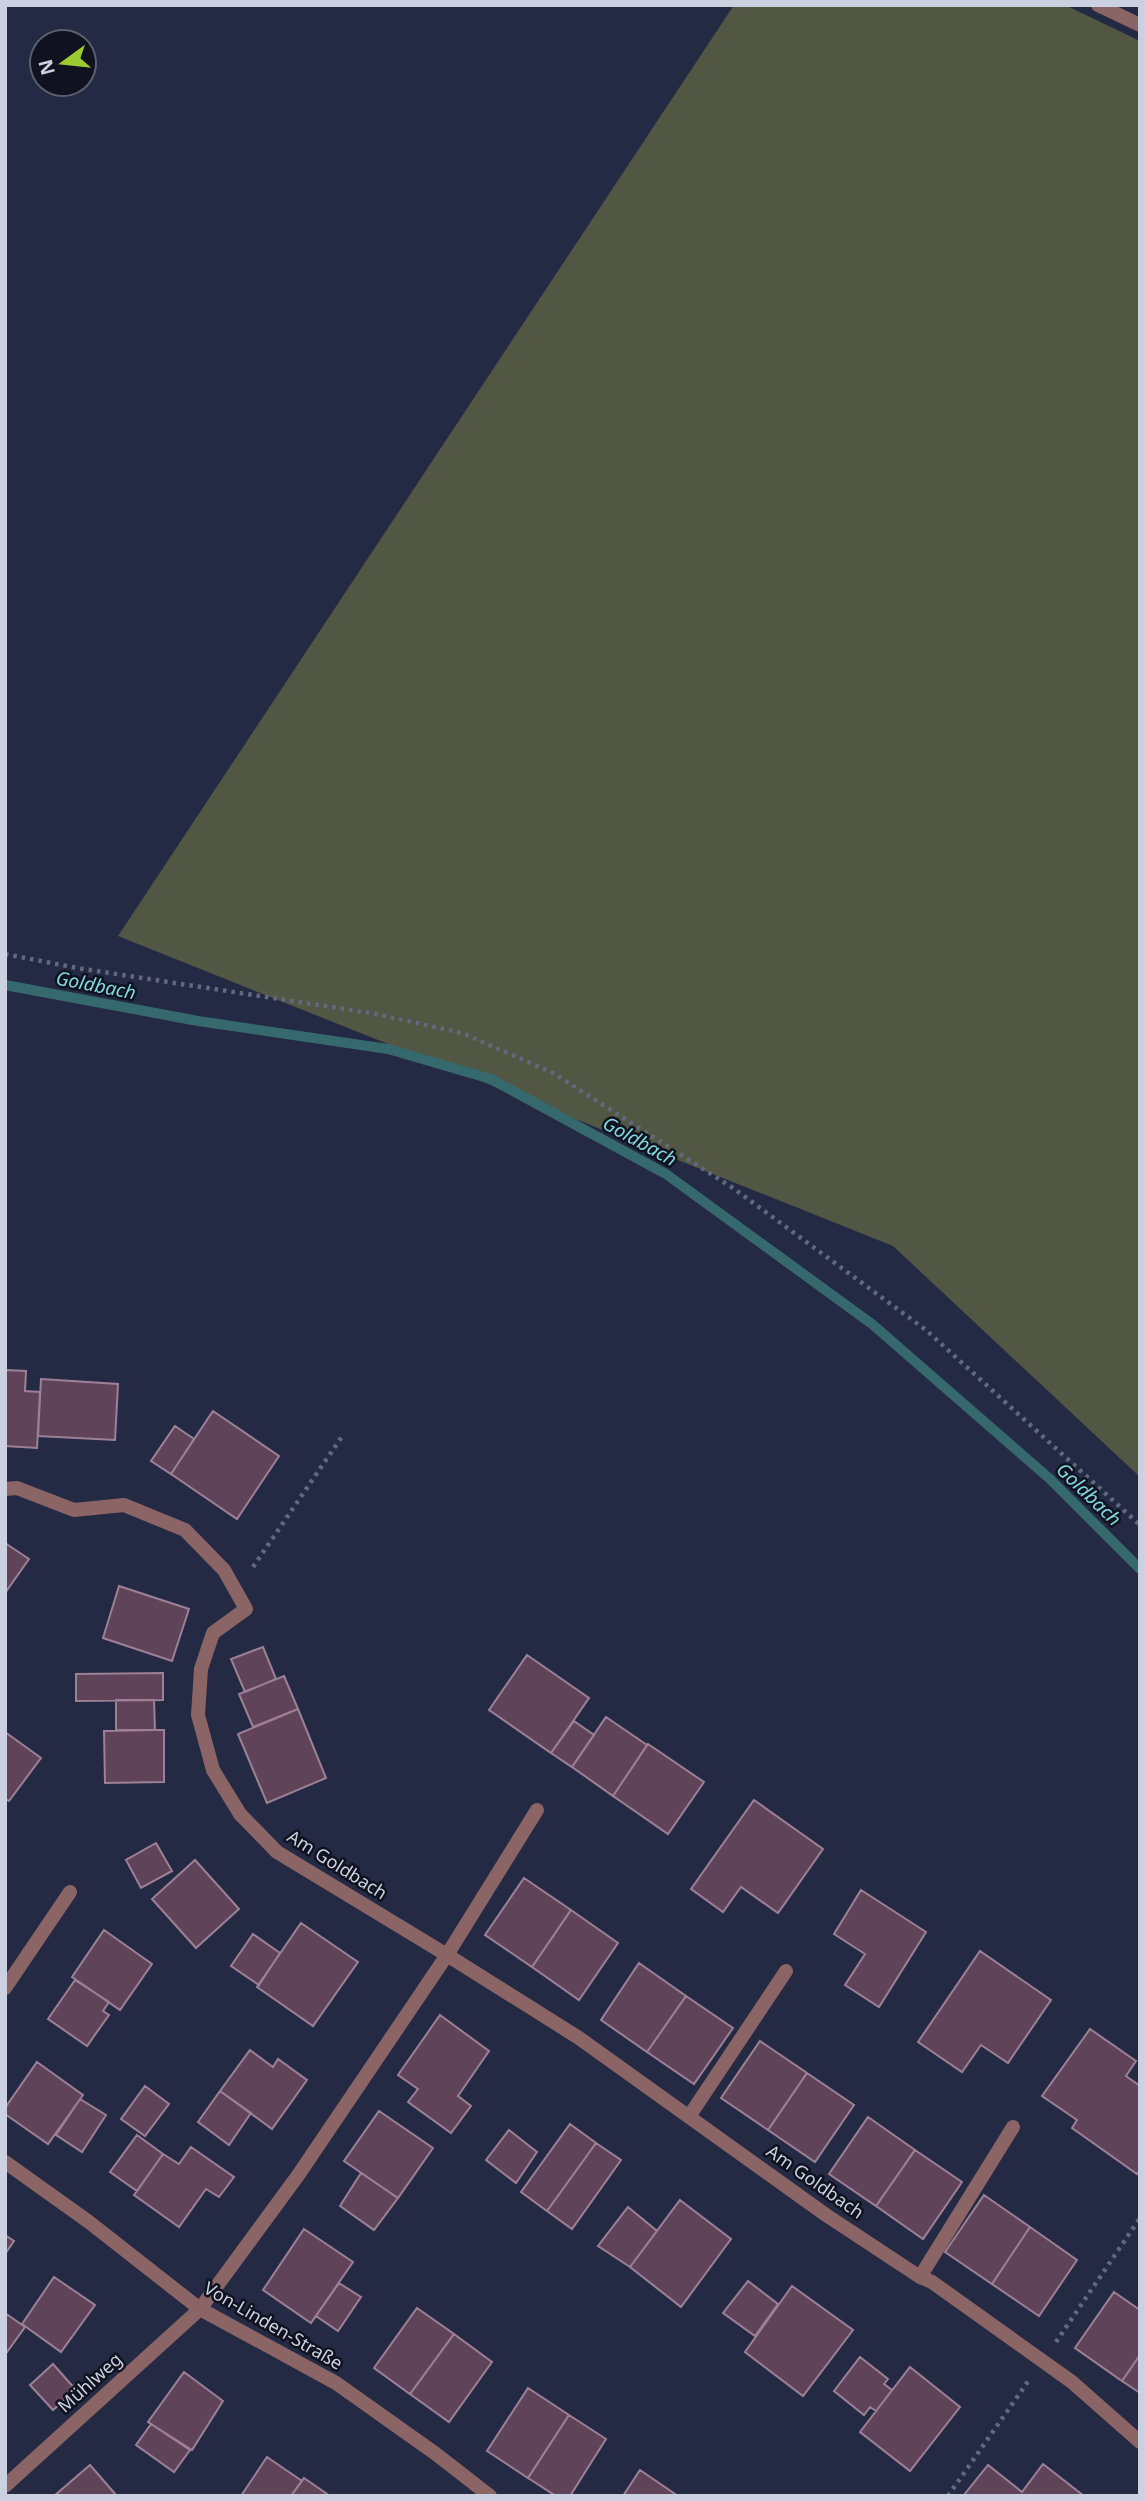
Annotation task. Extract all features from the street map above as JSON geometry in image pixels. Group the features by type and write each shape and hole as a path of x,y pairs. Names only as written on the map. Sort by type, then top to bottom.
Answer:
{"street":[{"path":"1098,5 1140,25"},
{"path":"5,1489 17,1488 74,1510 124,1505 185,1530 224,1570 246,1609"},
{"name":"Am Goldbach","path":"246,1609 213,1633 201,1669 198,1715 213,1770 240,1814 277,1852 579,2038 826,2215 920,2277 932,2282 1072,2382 1140,2442"},
{"path":"200,2309 299,2174 447,1955 537,1810"},
{"path":"5,1988 70,1892"},
{"path":"690,2115 786,1970"},
{"path":"920,2277 1013,2127"},
{"name":"Von-Linden-Straße","path":"5,2162 89,2222 200,2309 336,2383 490,2496"},
{"name":"Mühlweg","path":"5,2486 200,2309"}],"path":[{"path":"5,954 76,968 371,1013 462,1033 553,1073 733,1188 926,1329 1140,1525"},
{"path":"246,1609 254,1566 343,1435"}],"green space":[{"path":"734,5 1065,5 1140,41 1140,1477 893,1246 118,936"}],"building":[{"path":"6,1370 26,1371 25,1391 40,1392 37,1448 5,1446"},
{"path":"41,1379 118,1384 115,1440 38,1436"},
{"path":"213,1411 279,1456 237,1519 171,1474"},
{"path":"175,1426 194,1439 171,1474 151,1461"},
{"path":"5,1543 29,1559 5,1593"},
{"path":"119,1586 189,1609 172,1661 103,1638"},
{"path":"263,1647 276,1679 245,1692 231,1659"},
{"path":"527,1655 589,1698 551,1753 489,1710"},
{"path":"163,1673 163,1700 76,1701 76,1674"},
{"path":"284,1676 298,1709 253,1727 239,1694"},
{"path":"116,1700 154,1700 155,1730 116,1730"},
{"path":"298,1709 326,1778 267,1803 238,1734"},
{"path":"606,1717 647,1745 613,1796 572,1767"},
{"path":"574,1721 594,1735 572,1767 551,1753"},
{"path":"164,1730 164,1782 105,1783 104,1731"},
{"path":"5,1732 41,1758 9,1801 5,1799"},
{"path":"648,1744 704,1782 668,1834 613,1796"},
{"path":"754,1800 823,1849 778,1913 741,1887 723,1912 691,1889"},
{"path":"156,1843 172,1871 141,1888 126,1860"},
{"path":"195,1860 239,1909 196,1948 152,1899"},
{"path":"524,1878 571,1910 532,1967 485,1935"},
{"path":"861,1890 926,1932 879,2007 845,1985 865,1954 834,1934"},
{"path":"571,1910 618,1943 579,2000 532,1967"},
{"path":"301,1923 358,1962 313,2026 257,1987"},
{"path":"104,1930 152,1964 120,2010 72,1977"},
{"path":"253,1934 280,1953 259,1985 231,1966"},
{"path":"980,1951 1051,2000 1008,2063 981,2045 962,2072 918,2042"},
{"path":"639,1963 686,1996 647,2052 601,2020"},
{"path":"75,1980 109,2002 103,2011 109,2015 87,2046 48,2019"},
{"path":"686,1996 733,2028 694,2084 647,2052"},
{"path":"440,2015 489,2051 458,2096 471,2106 451,2133 408,2102 418,2089 398,2075"},
{"path":"1090,2029 1136,2061 1126,2076 1140,2086 1140,2170 1137,2174 1072,2128 1077,2120 1042,2096"},
{"path":"760,2041 807,2073 768,2130 721,2098"},
{"path":"250,2050 273,2067 278,2059 307,2080 272,2129 220,2091"},
{"path":"37,2062 83,2095 48,2144 5,2114 5,2108"},
{"path":"807,2073 854,2105 815,2162 768,2130"},
{"path":"145,2086 169,2104 145,2136 121,2119"},
{"path":"220,2091 251,2113 229,2145 198,2122"},
{"path":"80,2099 106,2115 82,2152 56,2135"},
{"path":"379,2111 433,2148 398,2198 344,2161"},
{"path":"868,2117 915,2150 876,2206 829,2174"},
{"path":"570,2124 596,2143 547,2211 521,2192"},
{"path":"509,2130 537,2152 516,2183 486,2160"},
{"path":"137,2135 163,2154 137,2191 110,2172"},
{"path":"596,2143 621,2160 572,2229 547,2211"},
{"path":"191,2147 234,2177 219,2197 206,2189 179,2227 134,2195 163,2154 179,2164"},
{"path":"915,2150 962,2182 923,2239 876,2206"},
{"path":"361,2173 398,2198 374,2230 340,2206"},
{"path":"984,2195 1030,2227 992,2284 945,2252"},
{"path":"680,2200 731,2239 681,2307 630,2267"},
{"path":"628,2207 657,2231 630,2267 598,2246"},
{"path":"1030,2227 1077,2260 1039,2316 992,2284"},
{"path":"304,2229 353,2262 311,2323 263,2290"},
{"path":"5,2235 14,2241 5,2254"},
{"path":"54,2277 95,2305 61,2352 22,2324"},
{"path":"748,2281 778,2304 755,2336 723,2313"},
{"path":"339,2283 361,2297 338,2331 316,2316"},
{"path":"792,2286 853,2330 803,2396 745,2352"},
{"path":"1114,2292 1140,2310 1140,2355 1122,2381 1075,2348"},
{"path":"417,2308 454,2334 410,2394 374,2368"},
{"path":"5,2313 25,2327 5,2355"},
{"path":"454,2334 492,2362 449,2422 410,2394"},
{"path":"1140,2355 1140,2393 1122,2381"},
{"path":"860,2357 888,2379 884,2384 892,2390 876,2411 870,2407 864,2415 834,2391"},
{"path":"53,2364 76,2390 53,2410 30,2385"},
{"path":"910,2367 960,2407 910,2471 860,2432"},
{"path":"184,2372 223,2401 192,2450 148,2422"},
{"path":"528,2388 569,2415 528,2478 487,2451"},
{"path":"569,2415 606,2439 570,2496 556,2496 528,2478"},
{"path":"151,2424 190,2450 174,2472 136,2445"},
{"path":"267,2457 302,2481 291,2496 241,2496"},
{"path":"1043,2464 1084,2496 964,2495 988,2465 1022,2492"},
{"path":"90,2465 117,2496 54,2496"},
{"path":"640,2470 678,2496 623,2496"},
{"path":"304,2478 330,2496 291,2496"}],"waterway":[{"name":"Goldbach","path":"5,985 198,1021 388,1049 491,1079 666,1174 872,1324 1050,1479 1140,1569"}]}
